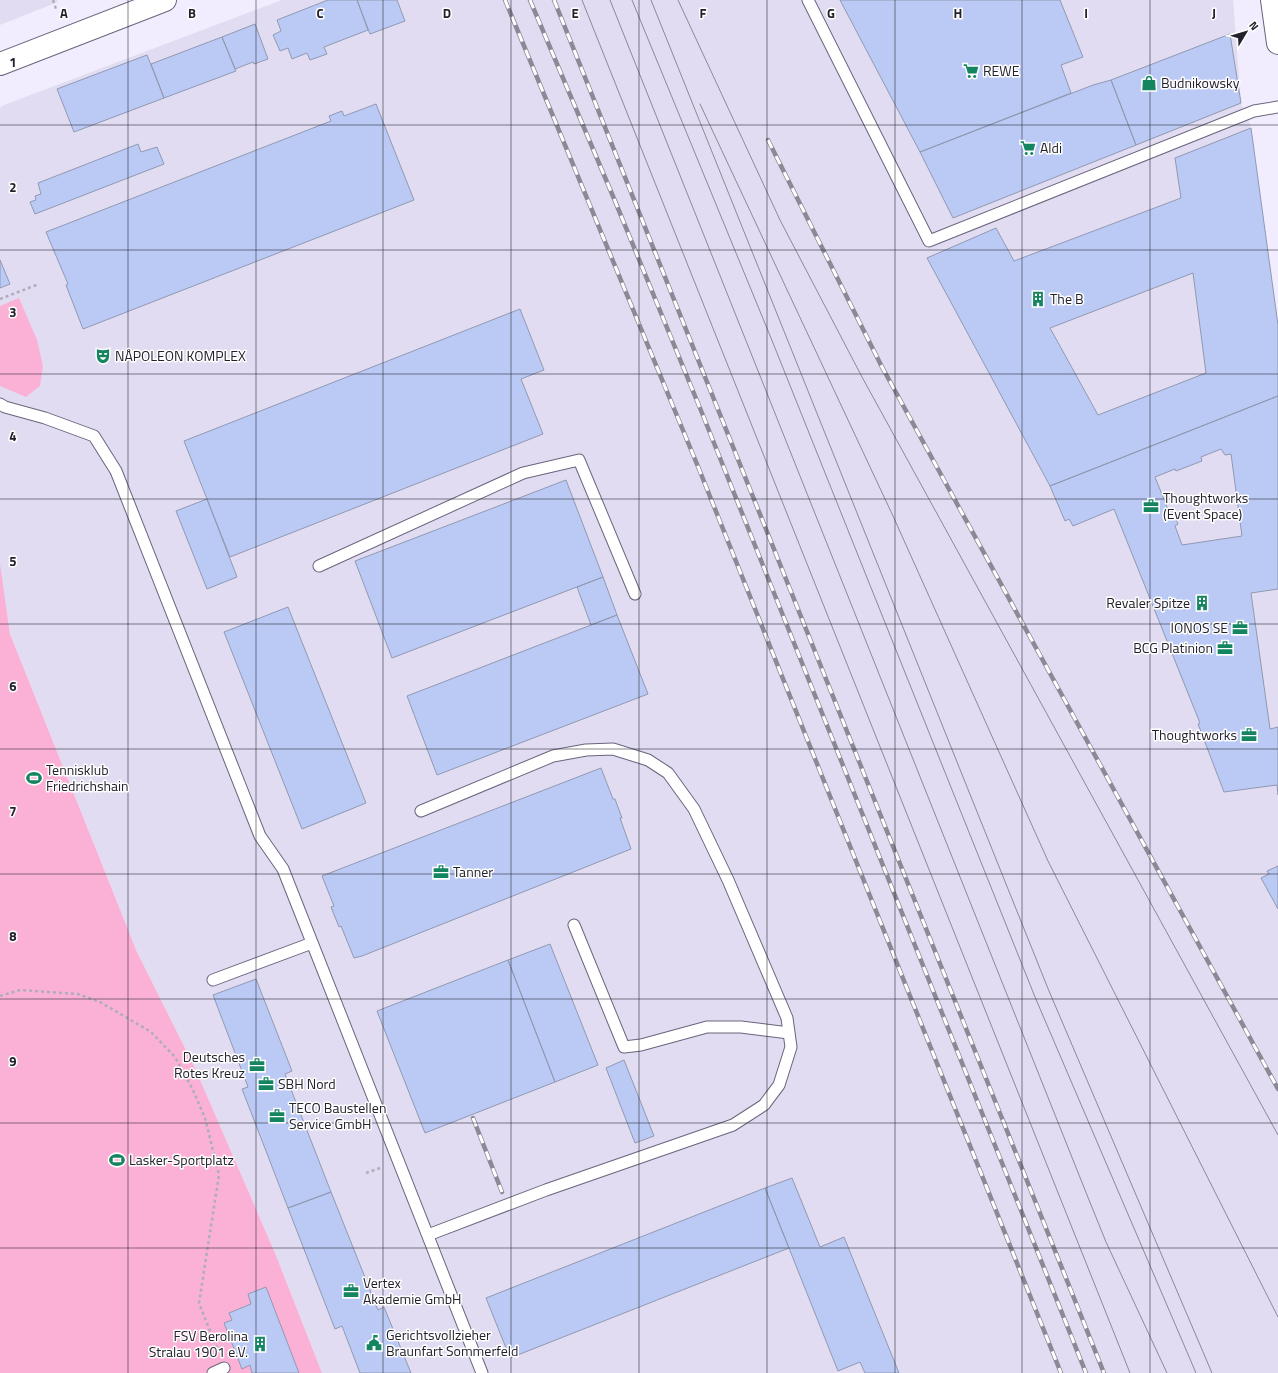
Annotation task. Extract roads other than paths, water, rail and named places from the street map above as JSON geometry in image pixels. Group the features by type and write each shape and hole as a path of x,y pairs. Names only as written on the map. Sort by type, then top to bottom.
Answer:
{"street":[{"path":"0,64 165,0"},
{"path":"1272,0 1278,43"}],"lane":[{"path":"808,0 929,241 1254,111 1278,107"},
{"path":"0,404 5,407 45,418 94,436 116,471 260,836 283,869 482,1373"},
{"path":"319,566 523,473 579,460 635,594"},
{"path":"421,811 553,756 586,750 613,749 648,760 668,774 694,808 728,880 787,1018 791,1047 779,1085 764,1105 733,1125 546,1190 428,1235"},
{"path":"574,925 624,1047 641,1045 707,1027 741,1027 789,1033"},
{"path":"212,980 312,943"},
{"path":"213,1373 224,1368"}],"tram line":[{"path":"582,0 1130,1373"},
{"path":"610,0 1106,1242 1167,1373"},
{"path":"632,0 771,338 1035,997 1196,1373"},
{"path":"651,0 1049,991 1212,1373"},
{"path":"678,0 780,220 862,377 1278,1135"},
{"path":"700,104 893,516 1048,861 1278,1317"}],"railway":[{"path":"505,0 699,469 1061,1373"},
{"path":"530,0 702,413 1086,1373"},
{"path":"554,0 1104,1373"},
{"path":"768,140 882,367 1278,1089"},
{"path":"473,1118 502,1192"}],"place":[{"name":"REWE","path":"971,71"},
{"name":"Budnikowsky","path":"1149,83"},
{"name":"Aldi","path":"1028,148"},
{"name":"The B","path":"1038,299"},
{"name":"NÅPOLEON KOMPLEX","path":"103,356"},
{"name":"Thoughtworks (Event Space)","path":"1151,506"},
{"name":"Revaler Spitze","path":"1202,603"},
{"name":"IONOS SE","path":"1240,628"},
{"name":"BCG Platinion","path":"1225,648"},
{"name":"Thoughtworks","path":"1249,735"},
{"name":"Tennisklub Friedrichshain","path":"34,778"},
{"name":"Tanner","path":"441,872"},
{"name":"Deutsches Rotes Kreuz","path":"257,1065"},
{"name":"SBH Nord","path":"266,1084"},
{"name":"TECO Baustellen Service GmbH","path":"277,1116"},
{"name":"Lasker-Sportplatz","path":"117,1160"},
{"name":"Vertex Akademie GmbH","path":"351,1291"},
{"name":"Gerichtsvollzieher Braunfart Sommerfeld","path":"374,1343"},
{"name":"FSV Berolina Stralau 1901 e.V.","path":"260,1344"}]}
